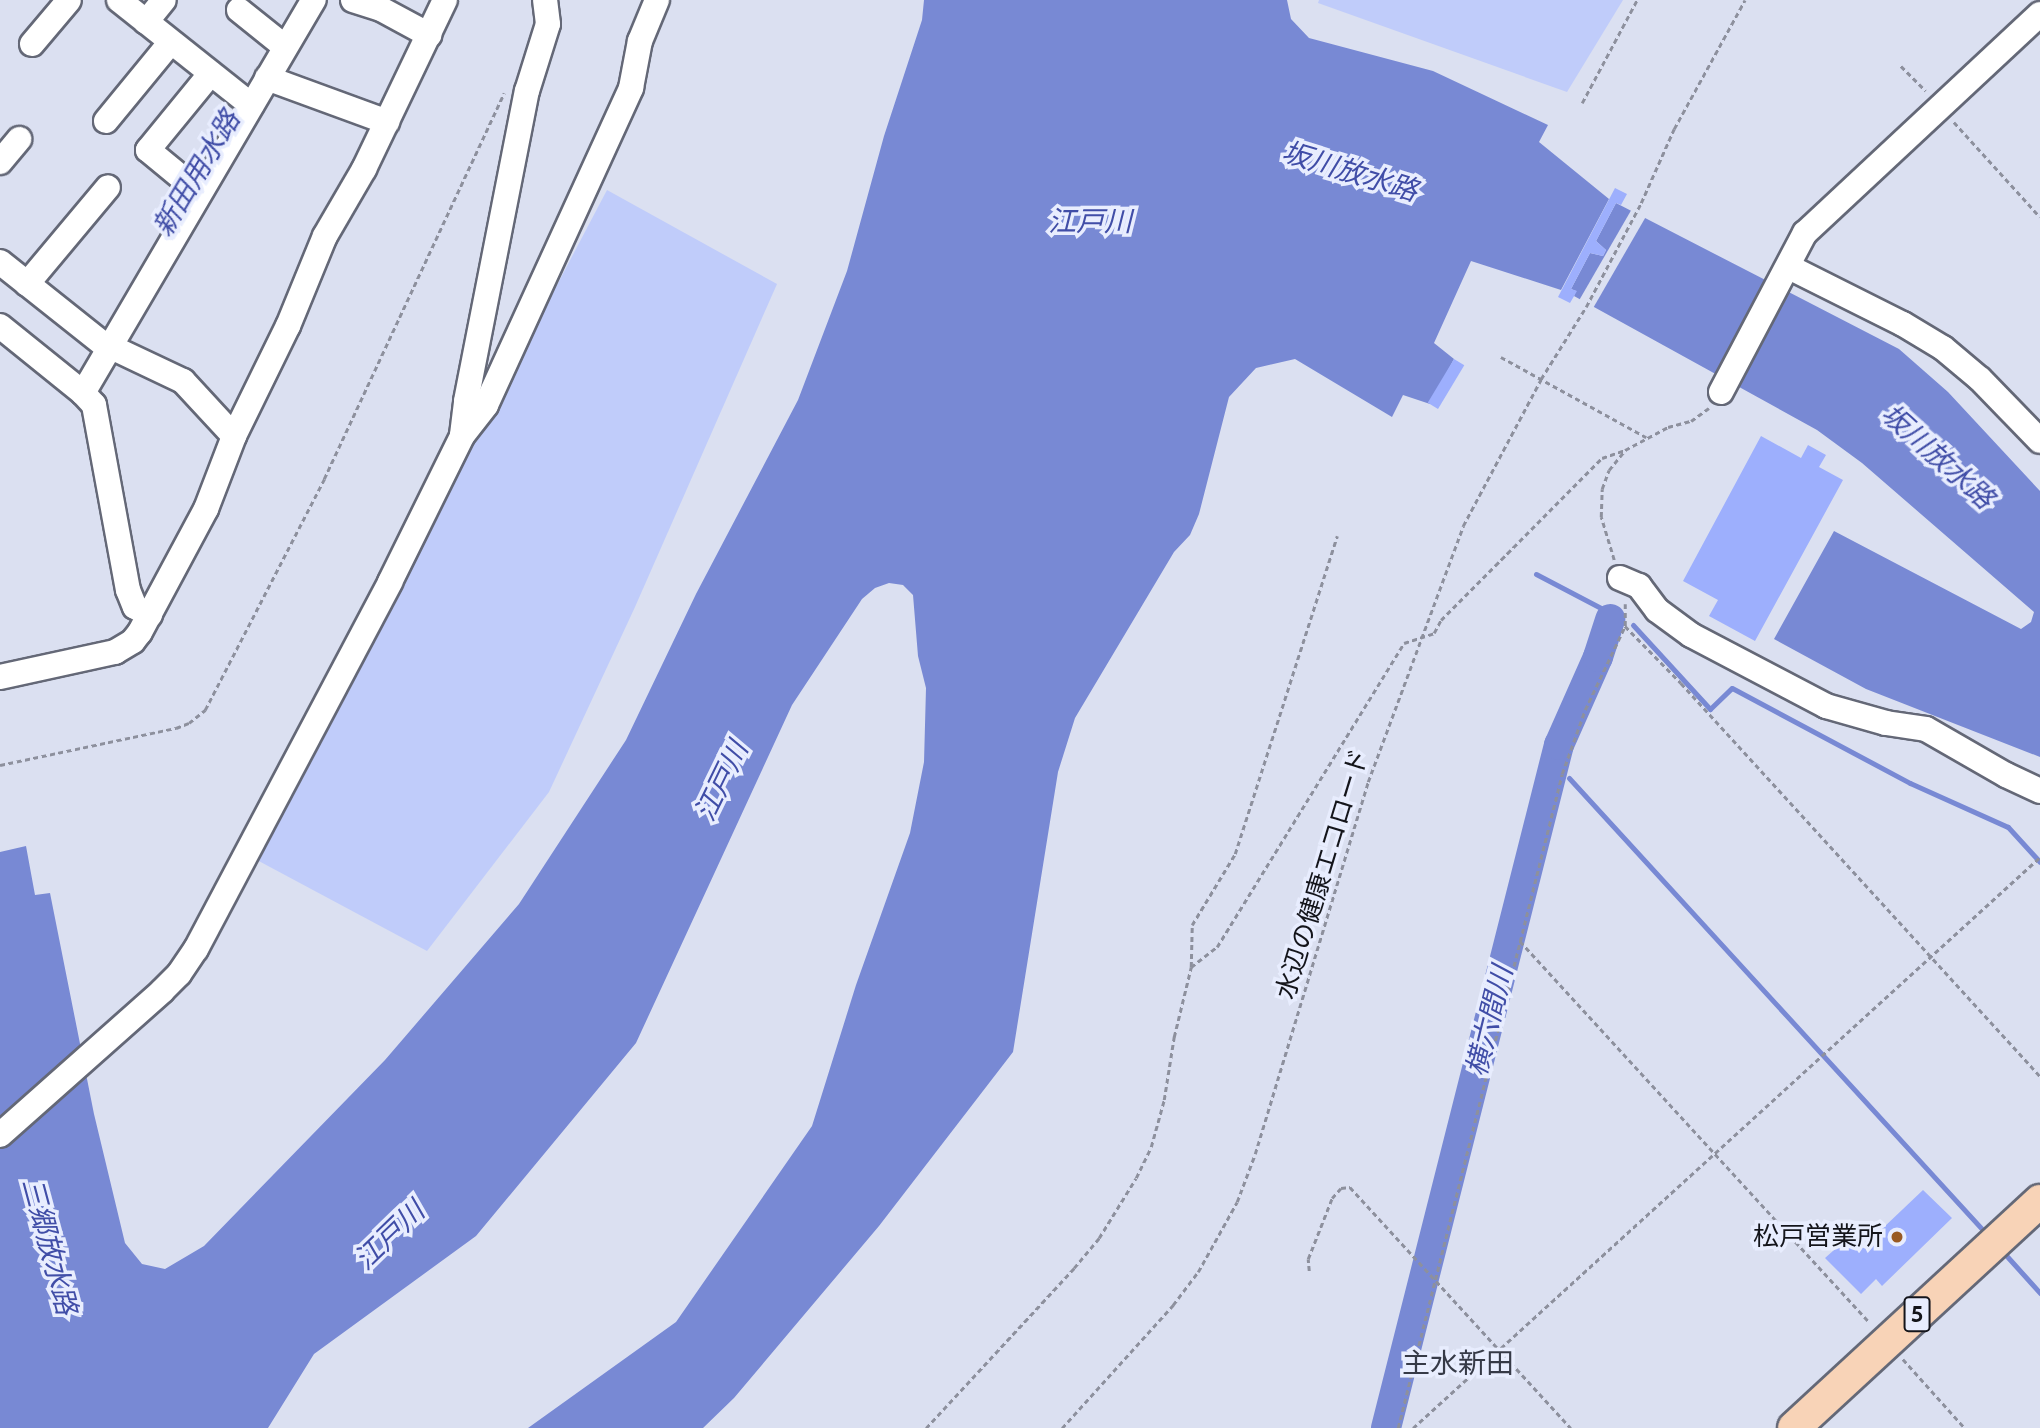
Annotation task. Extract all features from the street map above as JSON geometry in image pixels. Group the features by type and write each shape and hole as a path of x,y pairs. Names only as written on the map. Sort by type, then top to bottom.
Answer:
{"main road":[{"name":"5","path":"1794,1428 2040,1201"}],"street":[{"path":"32,44 69,0"},
{"path":"119,0 251,105"},
{"path":"146,22 164,0"},
{"path":"83,393 314,0"},
{"path":"353,0 381,9 429,35"},
{"path":"0,677 115,652 133,641 150,615 206,509 234,436 288,326 325,236 387,122 445,0"},
{"path":"462,436 466,401 519,130 548,24 544,0"},
{"path":"0,1135 179,974 196,948 390,582 462,436 486,405 631,88 640,41 657,0"},
{"path":"239,10 285,47"},
{"path":"1720,392 1805,233 2040,14"},
{"path":"106,121 171,42"},
{"path":"199,192 148,150 211,73"},
{"path":"267,78 387,122"},
{"path":"0,162 19,139"},
{"path":"27,284 108,187"},
{"path":"0,262 108,347 183,381 234,436"},
{"path":"1785,274 1903,324 1943,348 1980,379 2040,441"},
{"path":"0,326 83,393 94,405 131,601 135,607 150,615"},
{"path":"1620,578 1639,586 1657,610 1691,635 1815,700 1886,723 1926,729 2040,791"}],"path":[{"path":"1582,103 1637,0"},
{"name":"水辺の健康エコロード","path":"1062,1428 1161,1320 1198,1272 1237,1202 1255,1154 1368,782 1419,638 1463,526 1541,379 1586,307 1641,203 1674,129 1745,0"},
{"path":"1901,66 2040,218"},
{"path":"0,765 176,728 189,723 205,710 336,455 508,84"},
{"path":"1501,357 1646,437"},
{"path":"1191,967 1217,947 1404,643 1434,633 1441,620 1602,458 1625,450 1646,437 1691,421 1706,410 1720,392"},
{"path":"1398,1428 1572,741 1625,626 1626,608 1620,578 1601,517 1602,489 1609,470 1625,450"},
{"path":"926,1428 1074,1268 1098,1238 1136,1178 1151,1147 1164,1100 1174,1037 1191,967 1192,925 1235,854 1337,536"},
{"path":"1625,626 1681,683 1928,957 2040,1076"},
{"path":"1413,1428 2040,857"},
{"path":"1520,941 1965,1428"},
{"path":"1309,1271 1308,1259 1332,1198 1341,1188 1350,1187 1571,1428"}],"shaded area":[{"path":"1319,0 1623,0 1567,92 1318,3"},
{"path":"607,190 777,284 635,607 549,792 427,951 255,859"}],"water":[{"name":"江戸川","path":"924,0 1287,0 1291,19 1309,38 1433,71 1548,125 1539,142 1609,199 1561,290 1471,261 1434,343 1454,359 1430,404 1403,395 1392,417 1295,359 1256,368 1229,397 1199,514 1190,535 1174,552 1075,718 1058,772 1013,1052 879,1226 734,1398 703,1428 528,1428 676,1322 812,1126 856,985 910,833 924,762 926,688 918,656 913,595 903,585 889,583 875,588 862,599 792,705 636,1043 476,1236 314,1354 268,1428 0,1428 0,852 26,846 35,895 50,893 94,1114 125,1243 142,1264 165,1269 204,1246 385,1060 519,904 626,740 696,594 798,400 847,271 884,136 922,20"},
{"name":"坂川放水路","path":"1616,203 1899,349 1948,392 2040,491 2040,757 1866,689 1774,639 1834,531 2021,629 2031,622 2034,612 1862,463 1817,430 1574,296 1576,291 1571,289 1590,253 1603,256 1606,250 1596,241"}],"pier":[{"path":"1633,207 1647,215 1592,310 1578,302"}],"building":[{"path":"1615,188 1627,194 1621,205 1616,203 1596,241 1606,250 1603,256 1590,253 1571,289 1577,291 1570,303 1558,297"},
{"path":"1454,359 1464,365 1438,409 1428,403"},
{"path":"1761,436 1801,458 1808,445 1826,455 1819,467 1843,480 1755,641 1709,616 1718,600 1683,581"},
{"path":"1923,1190 1952,1218 1882,1286 1876,1279 1861,1294 1825,1258 1851,1235 1863,1247"}],"waterway":[{"path":"1536,574 1616,616"},
{"name":"横六間川","path":"1386,1428 1559,745 1598,657 1610,619"},
{"path":"1633,625 1710,709 1732,688 1910,783 2008,827 2040,862"},
{"path":"1569,778 1982,1229"},
{"path":"2004,1253 2040,1293"}],"place":[{"name":"松戸営業所","path":"1897,1237"}],"district":[{"name":"主水新田","path":"1458,1363"}],"water label":[{"name":"新田用水路","path":"196,173"},
{"name":"三郷放水路","path":"50,1246"}]}
